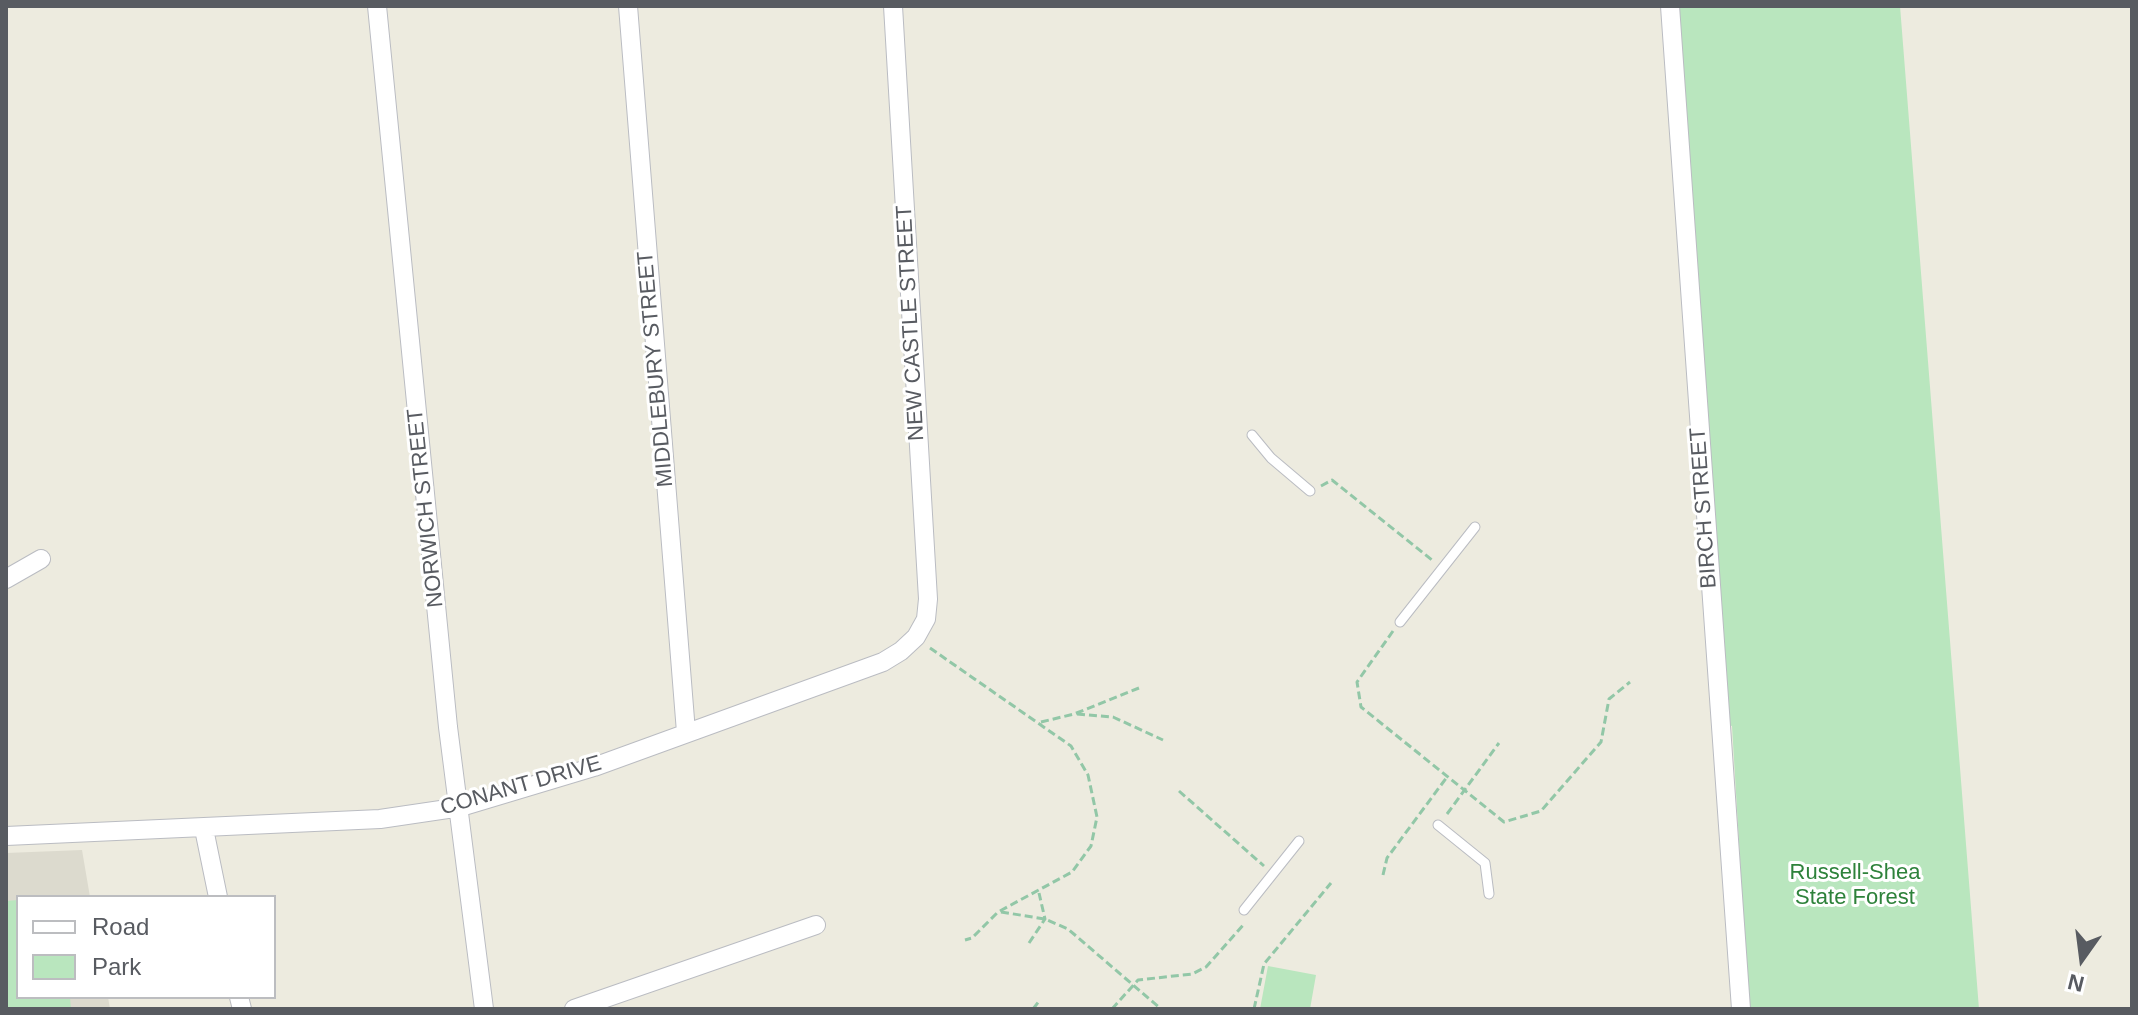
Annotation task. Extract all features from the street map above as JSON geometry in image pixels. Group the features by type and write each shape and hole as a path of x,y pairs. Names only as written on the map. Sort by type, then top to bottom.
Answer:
{"street":[{"name":"NORWICH STREET","path":"377,6 448,727 461,807 484,1009"},
{"name":"MIDDLEBURY STREET","path":"628,6 686,732"},
{"name":"NEW CASTLE STREET","path":"893,6 928,599 926,619 916,637"},
{"name":"BIRCH STREET","path":"1670,6 1741,1009"},
{"path":"6,579 41,559"},
{"name":"CONANT DRIVE","path":"6,836 380,819 461,807 594,767 883,662 916,637"},
{"path":"204,829 218,895"},
{"path":"574,1009 816,925"}],"lane":[{"path":"1252,435 1271,458 1310,491"},
{"path":"1400,622 1475,527"},
{"path":"1438,825 1485,863 1489,894"},
{"path":"1244,910 1299,841"}],"path":[{"path":"1310,491 1332,480 1442,569"},
{"path":"1400,622 1362,670 1356,695 1370,717 1504,822 1541,811 1601,742 1609,699 1630,682"},
{"path":"916,637 1071,746 1088,775 1097,817 1097,831 1083,861 1060,881 998,912 972,938 965,940"},
{"path":"1041,722 1074,714 1139,688"},
{"path":"1074,714 1113,717 1163,740"},
{"path":"1452,808 1499,743"},
{"path":"1383,875 1387,858 1447,777"},
{"path":"1179,791 1273,874"},
{"path":"1254,1009 1264,964 1331,883"},
{"path":"1029,943 1045,919 1038,892"},
{"path":"1112,1009 1133,984 1148,976 1192,974 1206,967 1245,922 1244,910"},
{"path":"998,912 1045,919 1068,929 1161,1009"},
{"path":"1033,1009 1040,1000"}],"shaded area":[{"path":"82,850 90,895 16,895 16,999 108,999 110,1009 6,1009 6,853"}],"green space":[{"name":"Russell-Shea State Forest","path":"1679,6 1900,6 1979,1009 1749,1009 1732,726 1728,725"},
{"path":"16,900 16,999 70,999 71,1009 6,1009 6,901"},
{"path":"1268,966 1316,975 1310,1009 1260,1009"}]}
